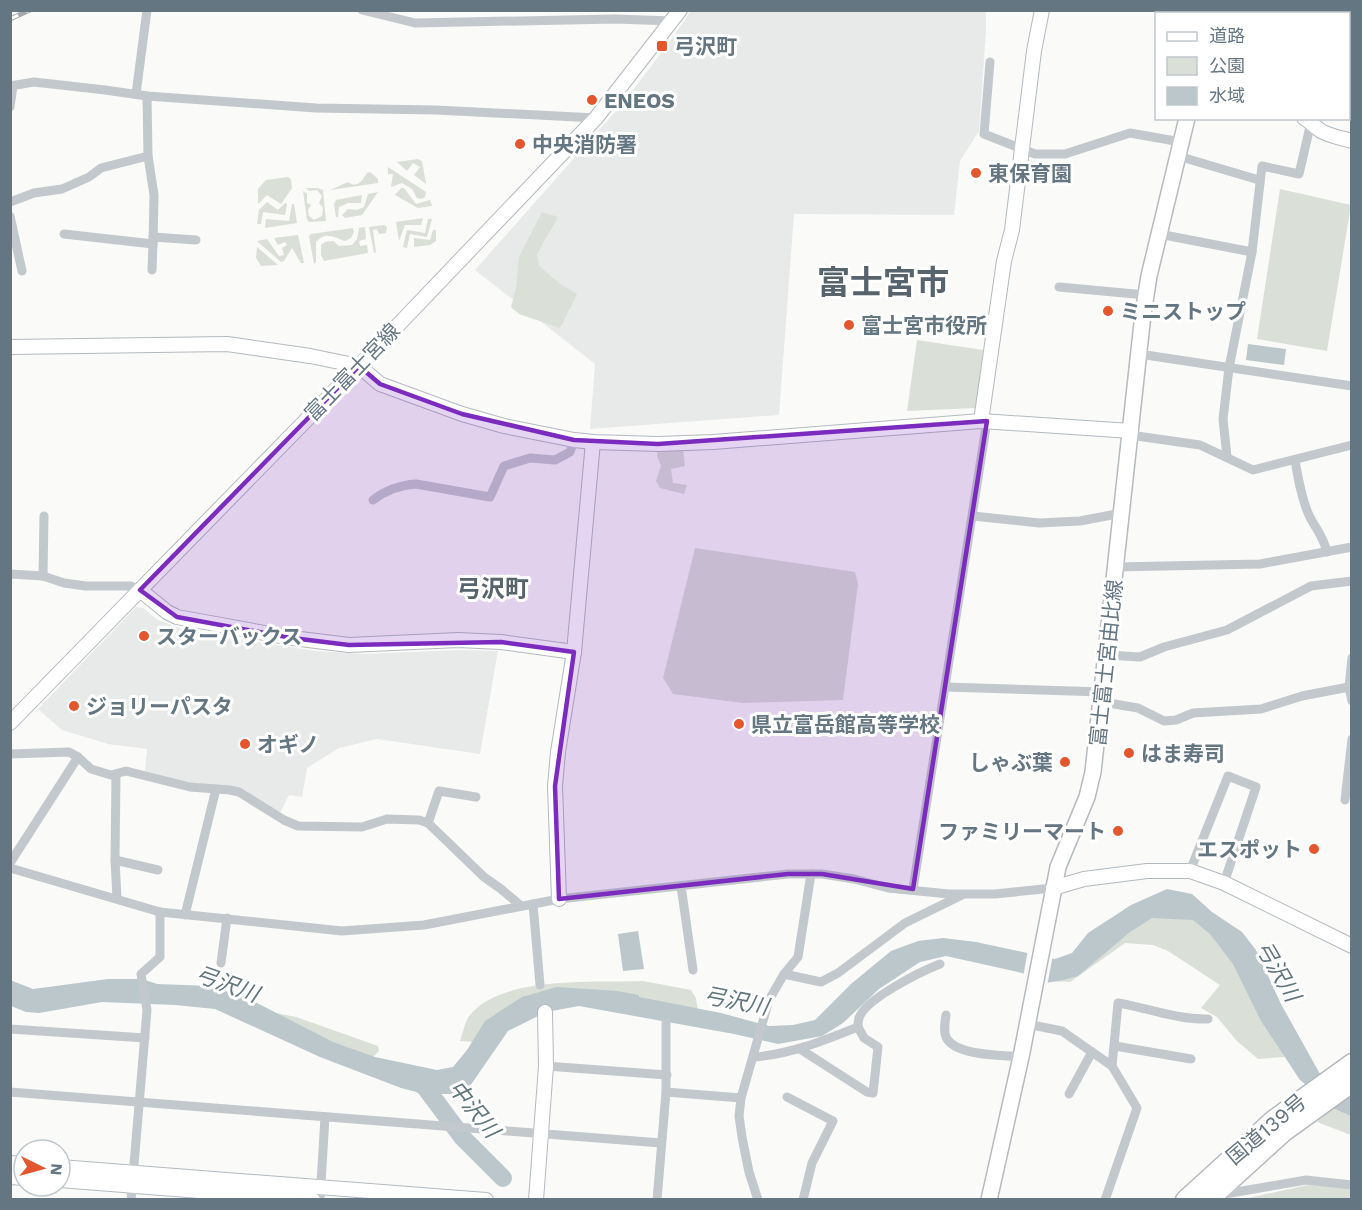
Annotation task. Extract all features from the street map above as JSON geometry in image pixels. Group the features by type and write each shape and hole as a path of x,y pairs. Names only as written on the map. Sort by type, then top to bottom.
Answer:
{"highway":[{"name":"国道139号","path":"1185,1200 1273,1120 1341,1083 1352,1063"},
{"name":"国道139号","path":"1211,1197 1284,1132 1316,1098"}],"main road":[{"name":"富士富士宮由比線","path":"989,1200 1021,1057 1058,867 1087,797 1093,772 1146,295 1186,120"}],"street":[{"path":"362,10 415,23 613,15 677,16"},
{"path":"913,889 973,516 1004,261 1012,230 1034,51 1042,10"},
{"path":"136,94 147,11"},
{"name":"富士富士宮線","path":"10,723 359,366 596,118 677,16"},
{"path":"990,62 984,134 1035,154 1065,154 1130,133 1259,180"},
{"path":"10,107 12,86 34,82 147,96 316,108 436,110 596,118"},
{"path":"147,96 148,156 154,195 152,270"},
{"path":"1309,120 1319,130 1352,141"},
{"path":"1227,457 1223,419 1229,368 1252,252 1262,165 1299,174 1309,120"},
{"path":"10,202 34,192 62,189 89,177 101,168 148,156"},
{"path":"10,216 22,271"},
{"path":"64,234 153,240 196,240"},
{"path":"1159,234 1252,252"},
{"path":"1059,286 1146,295"},
{"path":"10,347 227,344 310,356 359,366 380,384 462,414 504,426 574,440 658,444 713,442 984,421 1130,433 1200,445 1253,470 1352,445"},
{"path":"1139,354 1352,386"},
{"path":"373,500 382,493 404,485 416,484 490,497 504,466 530,458 555,460 570,452 574,440"},
{"path":"559,899 555,786 558,752 574,652 593,441"},
{"path":"1295,460 1300,491 1309,515 1324,538 1327,552"},
{"path":"973,516 1039,523 1080,521 1122,513"},
{"path":"43,576 45,516"},
{"path":"1116,567 1260,564 1352,547"},
{"path":"10,574 43,576 64,583 86,586 131,586 177,617 292,638 349,645 458,640 501,642 574,652"},
{"path":"1107,655 1140,657 1164,647 1227,630 1311,586 1352,581"},
{"path":"1352,658 1350,687 1352,701"},
{"path":"946,687 1103,697 1138,708 1164,720 1176,720 1193,713 1261,709 1302,696 1350,687"},
{"path":"1345,800 1352,739"},
{"path":"10,754 69,752 91,769 111,775 122,770 169,783 238,792 298,826 362,827 387,819 419,820 428,823 484,877 521,906"},
{"path":"78,757 10,866 160,912 290,927 352,931 424,925 559,899 788,874 854,879 888,888 995,894 1053,888 1084,879 1147,871 1190,871 1224,883 1352,946"},
{"path":"116,774 117,898"},
{"path":"1190,871 1228,776 1256,787 1224,883"},
{"path":"185,915 216,789"},
{"path":"428,823 439,791 476,797"},
{"path":"115,860 158,870"},
{"path":"758,1200 749,1172 742,1137 739,1116 741,1098 769,1000 784,974 798,957 811,874"},
{"path":"681,886 693,970"},
{"path":"784,974 821,982 838,973 905,923 965,894"},
{"path":"533,904 540,985"},
{"path":"132,1186 147,1010 141,974 160,957 160,912"},
{"path":"221,963 226,918"},
{"path":"800,1049 867,1092 873,1093 878,1047 864,1038 858,1027 859,1016 908,978 940,964"},
{"path":"1112,1066 1118,1003 1190,1019 1208,1019"},
{"path":"536,1200 546,1066 546,1012"},
{"path":"946,1015 947,1040 956,1047 971,1052 1021,1057"},
{"path":"657,1200 667,1075 666,1023"},
{"path":"1027,1024 1062,1031 1112,1066 1137,1108 1106,1200"},
{"path":"754,1057 777,1056 858,1027"},
{"path":"10,1029 145,1038"},
{"path":"1114,1046 1191,1059"},
{"path":"1069,1094 1092,1052"},
{"path":"546,1066 667,1075"},
{"path":"10,1092 661,1143"},
{"path":"666,1092 741,1098"},
{"path":"787,1097 833,1121 812,1163 803,1200"},
{"path":"318,1196 325,1117"},
{"path":"72,1170 132,1186"},
{"path":"1211,1197 1306,1180 1352,1185"},
{"path":"72,1181 318,1196 486,1200"}],"highlighted area":[{"path":"359,366 380,384 462,414 574,440 658,444 987,421 913,889 822,874 788,874 559,899 555,786 574,652 501,642 349,645 292,638 177,617 140,590"}],"shaded area":[{"path":"691,11 986,11 979,131 960,161 954,215 794,214 779,415 590,429 595,364 475,270 623,103"},
{"path":"136,607 143,608 158,620 188,631 316,651 364,654 458,650 498,651 480,754 377,739 339,748 307,768 302,797 289,795 280,813 237,788 183,782 145,771 147,749 108,744 62,730 38,709"}],"green space":[{"path":"418,159 422,161 426,184 414,175 420,167 413,163 407,171 397,162"},
{"path":"388,167 426,192 425,197 417,198 412,189 402,183 391,187 393,174 388,174"},
{"path":"370,172 378,179 378,183 330,190 348,182 357,184"},
{"path":"288,177 291,179 292,188 281,204 267,195 258,204 258,189 266,180"},
{"path":"306,188 323,190 326,221 309,222 307,220 303,191 307,194 307,203 311,205 308,210 309,216 314,220 322,216 323,208 319,203 322,196 317,190 309,191"},
{"path":"401,188 404,188 416,204 430,200 432,206 418,208 395,195"},
{"path":"1280,189 1351,205 1327,351 1257,339"},
{"path":"378,192 362,215 345,218 342,215 348,209 357,210 364,207 368,194"},
{"path":"362,195 361,203 348,203 339,207 338,217 336,217 334,204 336,200"},
{"path":"267,202 278,210 285,203 287,204 285,215 263,212 261,224 257,224 259,210"},
{"path":"292,204 294,204 297,223 265,228 266,219 289,221"},
{"path":"542,212 558,217 537,254 539,266 560,284 577,294 560,328 519,314 511,307 516,289 519,257"},
{"path":"423,218 421,225 405,225 399,241 396,222"},
{"path":"428,219 432,219 427,237 410,234 407,248 403,247 407,230 425,233"},
{"path":"384,225 387,227 386,233 379,234 377,229 373,230 376,252 374,253 369,227"},
{"path":"365,227 366,239 359,241 360,246 367,245 368,253 324,261 321,255 321,245 333,241 339,246 352,245 357,239 359,228"},
{"path":"353,228 351,238 345,241 326,236 316,242 316,262 314,264 309,236 311,234"},
{"path":"433,230 436,230 436,241 430,245 414,247 414,238 430,240"},
{"path":"298,235 304,263 301,263 292,248 281,262 257,241 267,239 279,256 284,255 282,248 287,245 285,242 278,245 274,238"},
{"path":"257,247 278,265 261,266 256,258"},
{"path":"917,340 983,350 976,408 907,411"},
{"path":"658,447 683,450 685,466 671,469 673,483 687,485 684,494 660,488 656,481 661,466 657,456"},
{"path":"695,548 855,572 858,584 843,700 743,703 673,694 663,678"},
{"path":"1163,914 1199,921 1225,950 1287,1040 1284,1057 1258,1059 1237,1041 1217,1017 1201,1008 1220,985 1168,951 1153,945 1125,943 1070,982 1054,981 1137,923"},
{"path":"643,981 691,990 696,998 698,1011 565,995 474,1042 460,1041 470,1015 485,1002 504,993 551,984"},
{"path":"271,1012 296,1017 378,1046 379,1051 373,1057 354,1057"},
{"path":"1339,1099 1351,1104 1351,1135 1317,1122"},
{"path":"1322,1182 1351,1188 1351,1199 1239,1200"}],"water":[{"path":"1248,344 1286,349 1284,365 1246,360"},
{"path":"1167,889 1192,894 1212,912 1242,932 1256,950 1281,1004 1320,1074 1351,1099 1351,1116 1335,1109 1300,1080 1261,1021 1233,964 1210,934 1193,920 1152,918 1130,932 1078,976 1059,981 1045,983 1022,973 946,956 920,962 879,989 843,1023 822,1036 778,1044 579,1006 546,1012 508,1031 470,1086 455,1094 424,1094 401,1088 320,1057 215,1009 102,1002 39,1013 26,1012 11,1006 10,980 33,989 108,979 142,979 157,984 212,986 257,1003 333,1042 375,1057 437,1070 453,1067 485,1021 522,997 557,987 617,991 721,1013 769,1026 793,1025 815,1020 851,984 891,951 918,941 943,938 976,942 1055,959 1072,953 1088,933 1131,905"},
{"path":"638,931 644,969 623,971 618,934"}],"pier":[{"path":"1028,950 1053,955 1047,986 1023,977"}],"waterway":[{"name":"中沢川","path":"412,1078 425,1087 463,1138 503,1178"}],"railway":[{"path":"10,19 30,10"}],"place":[{"name":"弓沢町","path":"662,46"},
{"name":"ENEOS","path":"592,100"},
{"name":"中央消防署","path":"520,144"},
{"name":"東保育園","path":"976,173"},
{"name":"ミニストップ","path":"1108,311"},
{"name":"富士宮市役所","path":"849,325"},
{"name":"スターバックス","path":"144,636"},
{"name":"ジョリーパスタ","path":"74,706"},
{"name":"県立富岳館高等学校","path":"739,724"},
{"name":"オギノ","path":"245,744"},
{"name":"はま寿司","path":"1129,753"},
{"name":"しゃぶ葉","path":"1065,762"},
{"name":"ファミリーマート","path":"1118,831"},
{"name":"エスポット","path":"1314,849"}],"district":[{"name":"富士宮市","path":"883,282"},
{"name":"弓沢町","path":"493,589"}],"water label":[{"name":"弓沢川","path":"1278,971"},
{"name":"弓沢川","path":"227,984"},
{"name":"弓沢川","path":"736,1001"}]}
